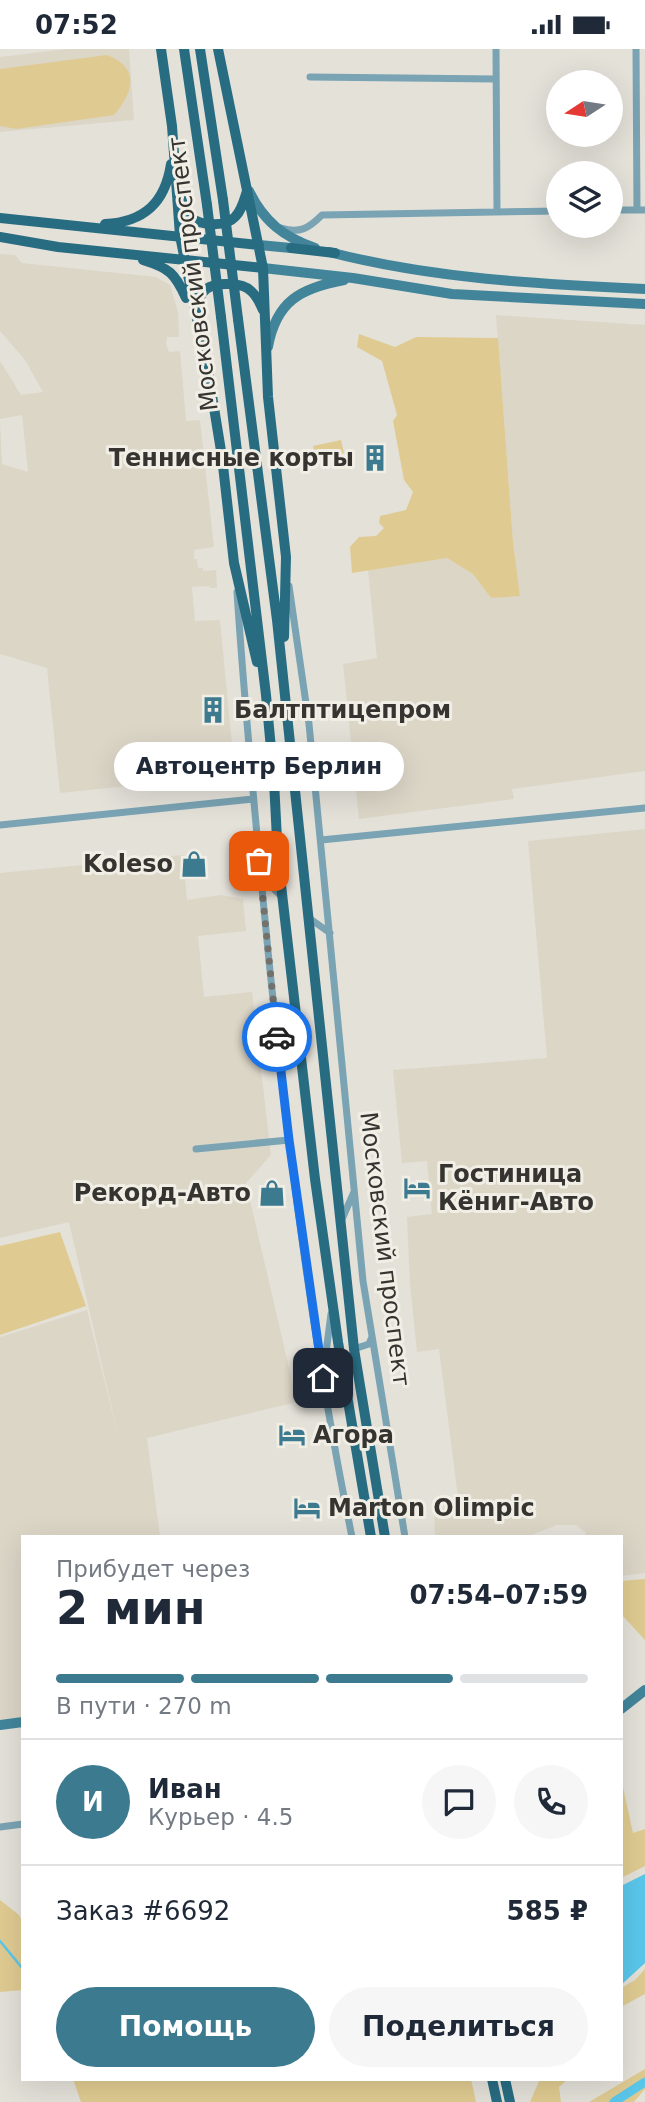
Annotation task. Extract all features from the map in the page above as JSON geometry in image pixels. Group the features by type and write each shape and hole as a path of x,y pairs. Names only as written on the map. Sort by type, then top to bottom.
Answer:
{"main road":[{"path":"161,49 174,147 180,236 218,430 234,563 266,695"},
{"name":"Московский проспект","path":"184,49 221,317 266,695 282,897 315,1179 338,1342 371,1535"},
{"name":"Московский проспект","path":"200,49 223,200 284,682 354,1349 385,1535"},
{"path":"218,49 263,268 272,443 286,557 284,682"},
{"path":"71,226 124,222 149,210 163,191 170,174 174,147"},
{"path":"176,181 188,215 198,221 212,223 228,222 235,218 248,188"},
{"path":"248,188 260,211 271,224 292,239 335,253"},
{"path":"0,218 335,253 406,268 492,281 645,289"},
{"path":"0,237 58,247 353,278 452,294 645,304"},
{"path":"122,254 160,265 172,272 179,280 196,320"},
{"path":"266,362 274,324 288,303 311,288 353,278"},
{"path":"196,320 201,294 210,286 220,284 239,285 250,289 258,299 266,319"},
{"path":"315,1179 324,1172 331,1173 336,1179"},
{"path":"338,1342 354,1349"},
{"path":"623,1707 645,1690"},
{"path":"0,1725 21,1722"},
{"path":"492,2081 497,2102"},
{"path":"505,2081 510,2102"}],"street":[{"path":"496,49 497,212"},
{"path":"623,211 641,210 636,49"},
{"path":"310,77 496,79"},
{"path":"271,224 299,231 310,226 322,215 546,211"},
{"name":"Московский проспект","path":"286,557 309,724 354,1191 372,1337 405,1535"},
{"path":"234,563 250,772 289,1140 323,1378 352,1535"},
{"path":"0,825 253,799"},
{"path":"321,840 645,808"},
{"path":"261,876 282,897"},
{"path":"309,918 330,933"},
{"path":"196,1149 289,1140"},
{"path":"340,1223 354,1191"},
{"path":"323,1378 332,1303"},
{"path":"354,1349 369,1344 372,1337"},
{"path":"0,1827 21,1824"}],"shaded area":[{"path":"67,49 129,49 134,120 0,132 0,57"},
{"path":"107,55 125,67 130,82 126,98 114,115 16,129 0,126 0,69"},
{"path":"0,254 15,255 22,263 156,277 170,285 178,312 179,337 167,337 166,344 169,352 180,351 186,421 200,420 214,547 194,550 194,559 197,559 198,568 203,568 203,571 216,570 217,588 192,587 195,621 220,620 235,775 60,793 47,668 0,654 0,421 2,464 28,472 22,415 0,419 0,361 21,395 43,392 25,360 0,331"},
{"path":"496,315 645,325 645,771 512,789 514,799 359,819 343,664 377,658 368,570 447,558 473,574 491,598 520,595 513,542"},
{"path":"359,334 395,347 416,337 498,338 513,542 520,596 491,598 473,574 447,558 352,573 350,547 359,537 376,536 384,528 379,523 380,516 406,510 413,492 404,480 393,421 397,415 382,361 357,347"},
{"path":"341,440 344,453 316,459 313,446"},
{"path":"645,829 645,1573 623,1576 623,1535 586,1535 576,1525 557,1525 532,1535 435,1535 434,1509 459,1505 439,1349 417,1352 410,1284 407,1217 432,1214 427,1161 402,1163 393,1070 547,1058 528,841"},
{"path":"183,855 187,900 221,895 243,899 246,931 198,936 204,997 252,992 271,1155 246,1183 297,1402 147,1438 160,1535 21,1535 21,1721 0,1724 0,1337 87,1310 120,1444 69,1222 0,1238 0,873"},
{"path":"60,1232 86,1306 0,1335 0,1246"},
{"path":"645,1579 645,1640 623,1616 623,1581"},
{"path":"623,1787 633,1833 645,1829 645,1866 623,1877"},
{"path":"0,1900 21,1919 21,1990 0,1992"},
{"path":"645,1969 645,1994 623,2006 623,1987 635,1980"},
{"path":"645,2069 645,2089 634,2102 589,2102"},
{"path":"74,2081 471,2081 476,2102 81,2102"},
{"path":"539,2081 566,2081 559,2087 561,2102 530,2102"}],"water":[{"path":"645,1874 645,1963 623,1983 623,1885"}],"waterway":[{"path":"0,1941 21,1967"},
{"path":"614,2102 645,2082"}],"way so far":[{"path":"259,861 277,1037"}],"place":[{"name":"Теннисные корты","path":"375,458"},
{"name":"Балтптицепром","path":"213,710"},
{"name":"Автоцентр Берлин","path":"259,861"},
{"name":"Koleso","path":"194,864"},
{"name":"Гостиница Кёниг-Авто","path":"417,1188"},
{"name":"Рекорд-Авто","path":"272,1193"},
{"name":"Агора","path":"292,1435"},
{"name":"Marton Olimpic","path":"307,1508"}],"route":[{"path":"277,1037 323,1378"}]}
